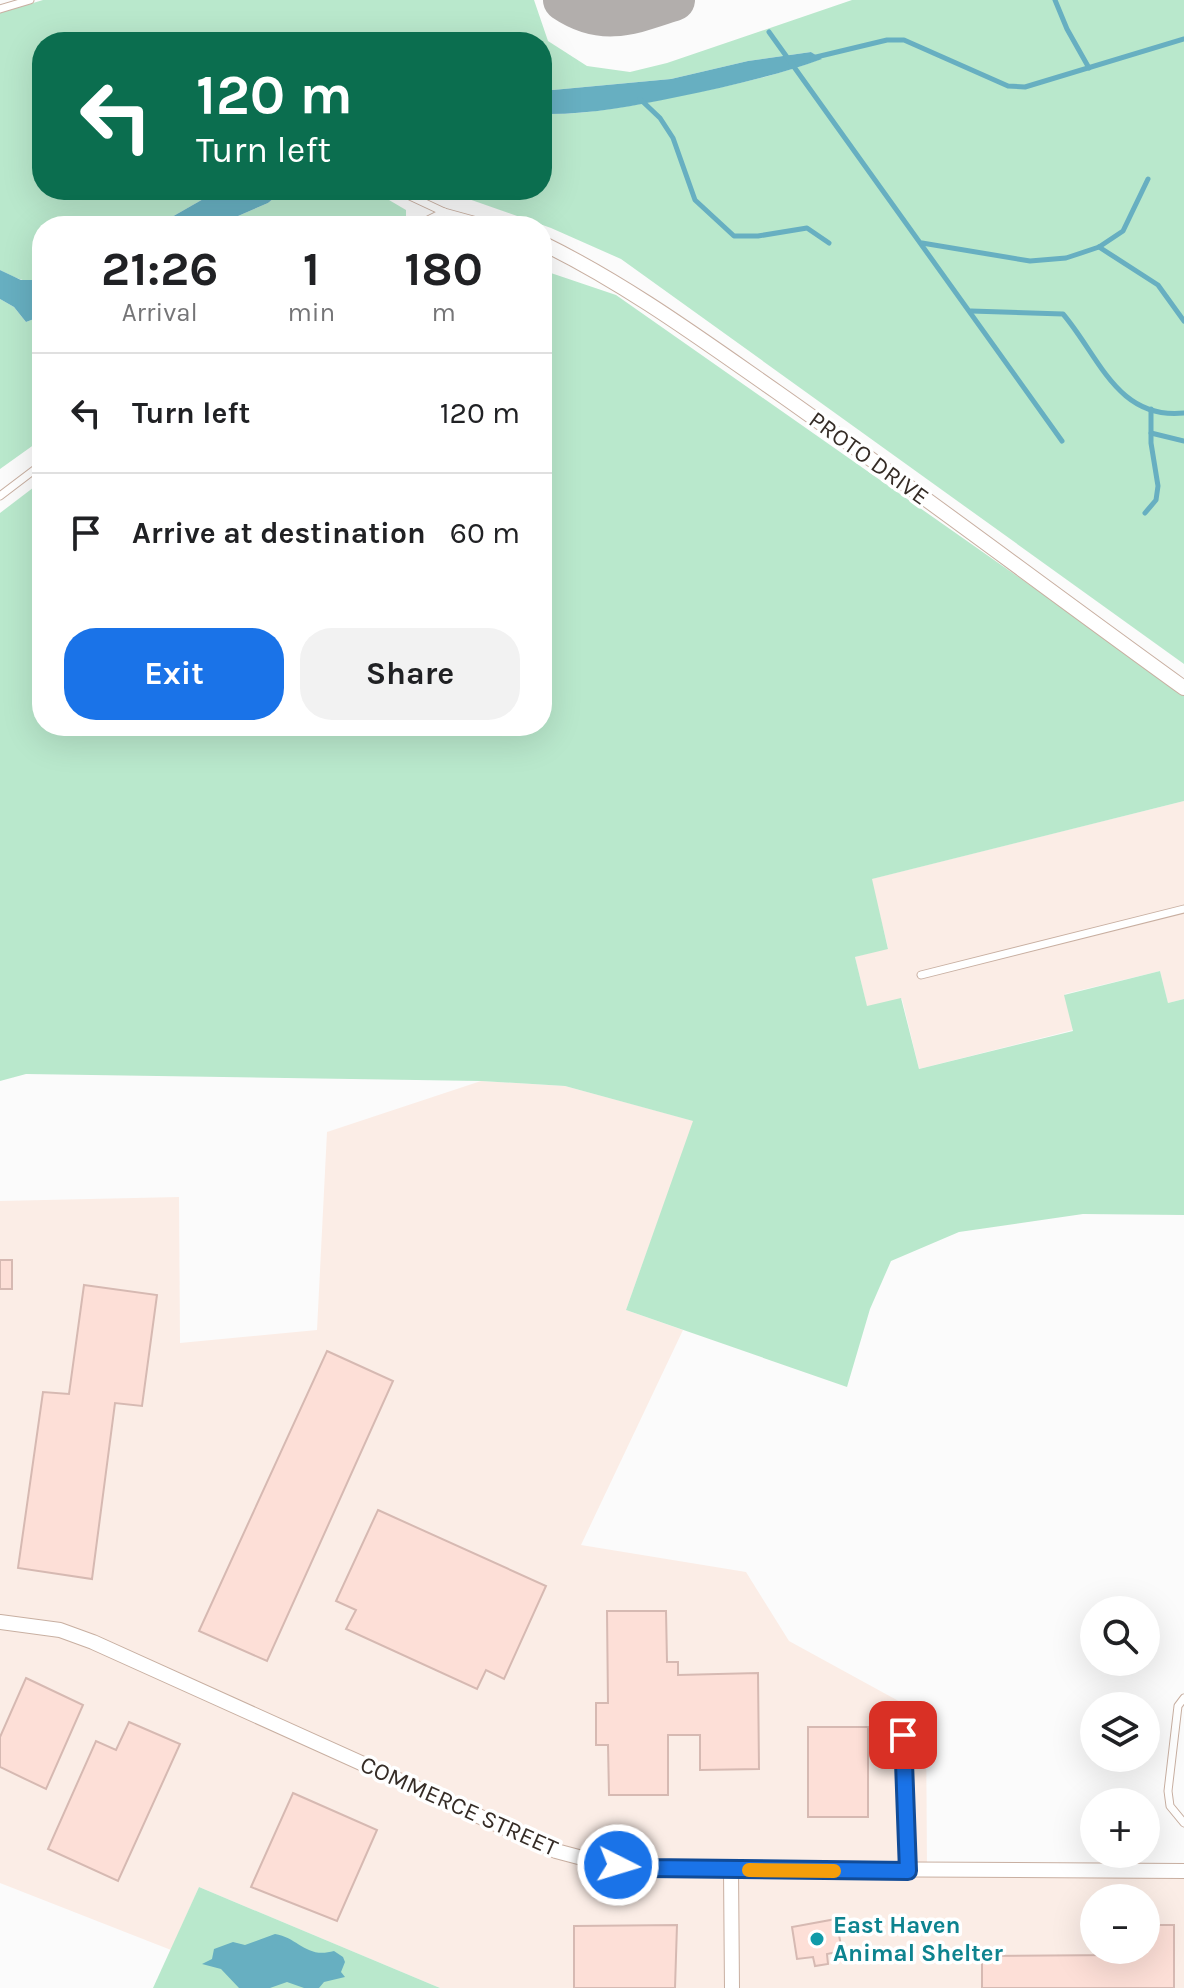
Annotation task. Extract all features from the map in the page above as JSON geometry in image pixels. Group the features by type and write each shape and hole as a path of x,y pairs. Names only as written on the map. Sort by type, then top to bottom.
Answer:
{"street":[{"name":"PROTO DRIVE","path":"552,248 612,280 697,336 1184,688"},
{"name":"COMMERCE STREET","path":"0,1622 60,1630 93,1642 556,1851 586,1859 646,1868 731,1870 1184,1871"},
{"path":"731,1870 732,1988"}],"lane":[{"path":"0,9 30,0"},
{"path":"418,200 459,216"},
{"path":"436,216 444,212"},
{"path":"0,496 32,472"},
{"path":"921,975 1184,909"},
{"path":"1184,1698 1178,1706 1168,1791 1170,1806 1184,1823"},
{"path":"903,1735 908,1871"}],"shaded area":[{"path":"1184,801 1184,999 1168,1003 1160,971 1065,994 1073,1030 919,1069 902,999 867,1007 855,957 888,948 871,879"},
{"path":"481,1081 565,1086 694,1121 626,1310 683,1330 581,1545 746,1572 789,1641 926,1716 927,1867 1184,1866 1184,1988 440,1988 199,1887 171,1950 0,1883 0,1201 179,1197 180,1343 317,1330 327,1132"}],"green space":[{"path":"43,0 534,0 545,32 32,32 32,200 202,200 174,216 32,216 31,282 0,270 0,13"},
{"path":"852,0 1184,0 1184,664 621,259 552,228 552,216 517,216 471,200 552,200 552,114 613,109 648,102 735,84 821,59 811,52 748,61 671,79 552,90 552,44 587,66 630,72 667,63"},
{"path":"272,200 389,200 406,210 406,216 238,216"},
{"path":"552,273 616,295 1184,693 1184,801 872,879 888,949 855,957 867,1006 901,998 919,1069 1073,1031 1064,995 1160,971 1168,1003 1184,999 1184,1215 1083,1214 959,1232 891,1261 870,1309 847,1387 626,1310 693,1121 565,1086 481,1081 26,1074 0,1081 0,513 32,489 32,736 552,736"},
{"path":"0,299 14,307 26,322 32,320 32,446 0,469"},
{"path":"199,1887 440,1988 153,1988"}],"water":[{"path":"811,52 822,59 732,85 660,100 610,109 552,114 552,90 671,79 748,61"},
{"path":"202,200 272,200 238,216 174,216"},
{"path":"0,270 21,280 32,280 32,320 26,322 14,307 0,299"},
{"path":"275,1934 309,1950 334,1951 343,1957 345,1962 341,1972 345,1977 324,1982 319,1988 304,1988 287,1982 270,1988 239,1988 221,1969 202,1964 212,1959 214,1949 233,1942 245,1945"}],"building":[{"path":"0,1260 12,1260 12,1289 0,1289"},
{"path":"84,1285 157,1295 142,1406 115,1403 92,1579 18,1568 43,1392 69,1394"},
{"path":"327,1351 393,1381 267,1661 199,1631"},
{"path":"378,1510 546,1586 504,1679 486,1670 477,1689 346,1629 356,1610 336,1601"},
{"path":"607,1611 666,1611 667,1662 678,1662 678,1675 758,1673 759,1769 700,1770 700,1735 668,1735 668,1795 609,1795 608,1745 596,1745 596,1703 608,1703"},
{"path":"26,1678 83,1705 46,1789 0,1767 0,1737"},
{"path":"129,1722 180,1744 118,1881 48,1849 96,1741 116,1750"},
{"path":"808,1727 868,1727 868,1817 808,1817"},
{"path":"293,1793 377,1830 337,1921 251,1887"},
{"name":"East Haven Animal Shelter","path":"836,1919 842,1951 827,1954 828,1964 815,1966 813,1957 797,1959 792,1927"},
{"path":"677,1925 675,1988 574,1988 574,1926"},
{"path":"1160,1925 1174,1925 1174,1988 982,1988 982,1956 1080,1955 1080,1964 1160,1964"}],"waterway":[{"path":"1055,0 1089,68"},
{"path":"769,32 1062,441"},
{"path":"812,58 887,40 904,40 1008,86 1025,87 1184,39"},
{"path":"640,99 660,118 673,138 695,200 734,236 758,236 807,228 829,243"},
{"path":"922,243 1030,261 1066,258 1099,247 1123,231 1148,179"},
{"path":"1099,247 1158,285 1184,321"},
{"path":"971,311 1063,314 1099,366 1126,396 1142,406 1161,412 1184,413"},
{"path":"1145,513 1156,500 1158,486 1151,443 1151,409"},
{"path":"1151,433 1184,441"}],"taxiway":[{"path":"564,0 592,13 606,15 632,13 674,0"}],"slow traffic":[{"path":"749,1870 834,1871"}],"place":[{"name":"East Haven Animal Shelter","path":"817,1939"}],"route":[{"path":"618,1865 731,1870 908,1871 903,1735"}]}
